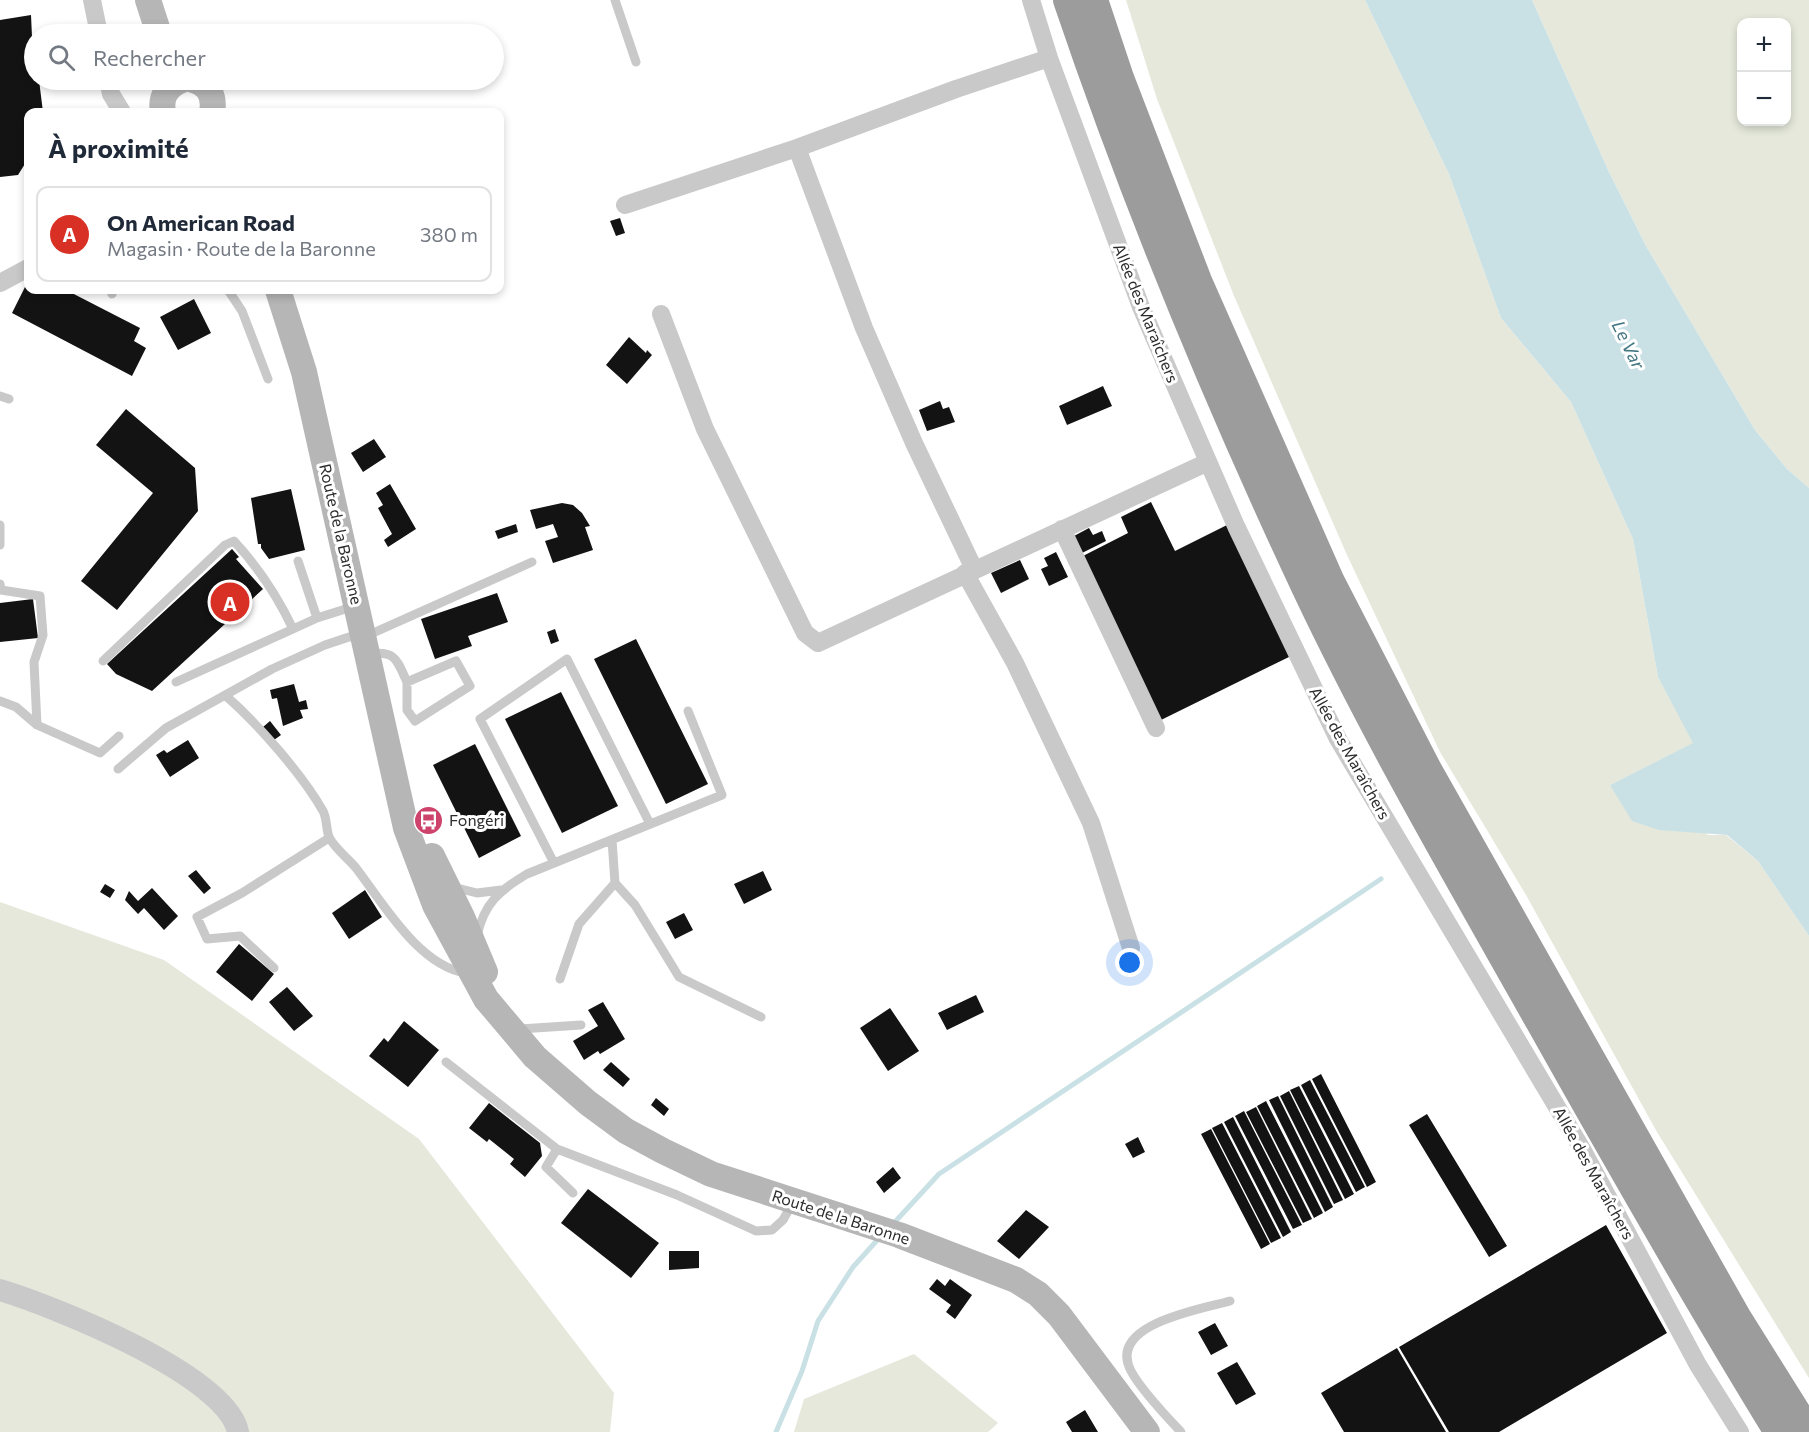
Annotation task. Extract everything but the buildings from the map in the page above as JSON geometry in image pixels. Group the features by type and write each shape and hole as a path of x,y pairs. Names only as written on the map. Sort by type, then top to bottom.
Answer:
{"highway":[{"path":"1068,0 1099,91 1176,293 1308,591 1418,803 1649,1215 1779,1432"},
{"path":"1093,0 1119,78 1197,281 1330,582 1438,789 1736,1317 1808,1432"}],"main road":[{"path":"148,0 156,24"},
{"path":"208,90 212,94 213,108"},
{"name":"Route de la Baronne","path":"279,294 304,372 406,828 435,904 486,999 553,1073 626,1131 711,1174 899,1235 1007,1276 1038,1294 1059,1315 1147,1432"},
{"name":"Route de la Baronne","path":"396,780 439,874 462,917 513,1031"}],"street":[{"path":"92,0 97,24"},
{"name":"Allée des Maraîchers","path":"1031,0 1049,58 1140,307 1208,462 1338,739 1582,1149 1698,1365 1740,1432"},
{"path":"625,205 796,148 956,88 1049,58"},
{"path":"110,90 120,108"},
{"path":"796,148 864,328 914,443 970,571 1091,823 1131,948"},
{"path":"0,283 24,270"},
{"path":"661,314 705,429 805,633 818,643 1208,462"},
{"path":"1062,529 1156,728"},
{"path":"0,1290 41,1303 90,1325 192,1380 221,1402 236,1424 238,1432"}],"lane":[{"path":"615,0 636,62"},
{"path":"231,294 242,311 268,379"},
{"path":"0,525 0,545"},
{"path":"103,661 225,545 234,541 271,586 292,629"},
{"path":"298,561 317,618"},
{"path":"366,645 532,562"},
{"path":"0,584 1,590 40,596 43,635 34,662 37,725"},
{"path":"176,682 317,618 357,606"},
{"path":"118,769 166,728 272,669 325,645 349,637 396,658 407,682 407,710 415,721 470,686 456,662 407,682"},
{"path":"554,863 480,719 567,659 650,824"},
{"path":"226,696 246,713 306,787 324,812 329,838 357,869 397,926 453,971 470,973"},
{"path":"0,701 16,707 37,725 100,753 119,736"},
{"path":"476,948 480,920 488,905 501,890 527,874 722,795 688,711"},
{"path":"274,968 240,936 207,939 197,917 262,881 329,838"},
{"path":"612,840 615,883 635,905 679,977 760,1017"},
{"path":"439,874 452,887 477,893 501,890"},
{"path":"560,979 579,924 615,883"},
{"path":"435,904 446,912 462,917 488,905"},
{"path":"513,1031 581,1024"},
{"path":"446,1062 557,1149 677,1195 756,1231 772,1230 783,1220 794,1202"},
{"path":"557,1149 546,1167 573,1193"},
{"path":"1181,1432 1130,1370 1127,1352 1134,1337 1160,1320 1230,1301"}],"shaded area":[{"path":"1126,0 1365,0 1449,174 1501,318 1571,402 1633,539 1658,677 1694,743 1610,785 1709,835 1726,835 1758,861 1809,936 1809,1378 1657,1132 1526,895 1440,752 1347,555 1234,296 1157,99"},
{"path":"1532,0 1809,0 1809,488 1787,469 1755,430 1646,246 1609,172"},
{"path":"0,902 164,960 419,1139 614,1393 610,1432 0,1432"},
{"path":"914,1354 998,1423 988,1432 794,1432 804,1399"}],"water":[{"name":"Le Var","path":"1365,0 1532,0 1609,172 1646,246 1755,430 1787,469 1809,488 1809,936 1758,861 1727,835 1659,830 1632,821 1610,785 1693,743 1658,677 1633,539 1571,402 1501,318 1449,174"}],"waterway":[{"path":"893,1224 939,1174 1381,879"},
{"path":"776,1432 802,1371 818,1321 853,1267 880,1237"}],"place":[{"name":"On American Road","path":"230,602"},
{"name":"Fongéri","path":"428,820"}]}
